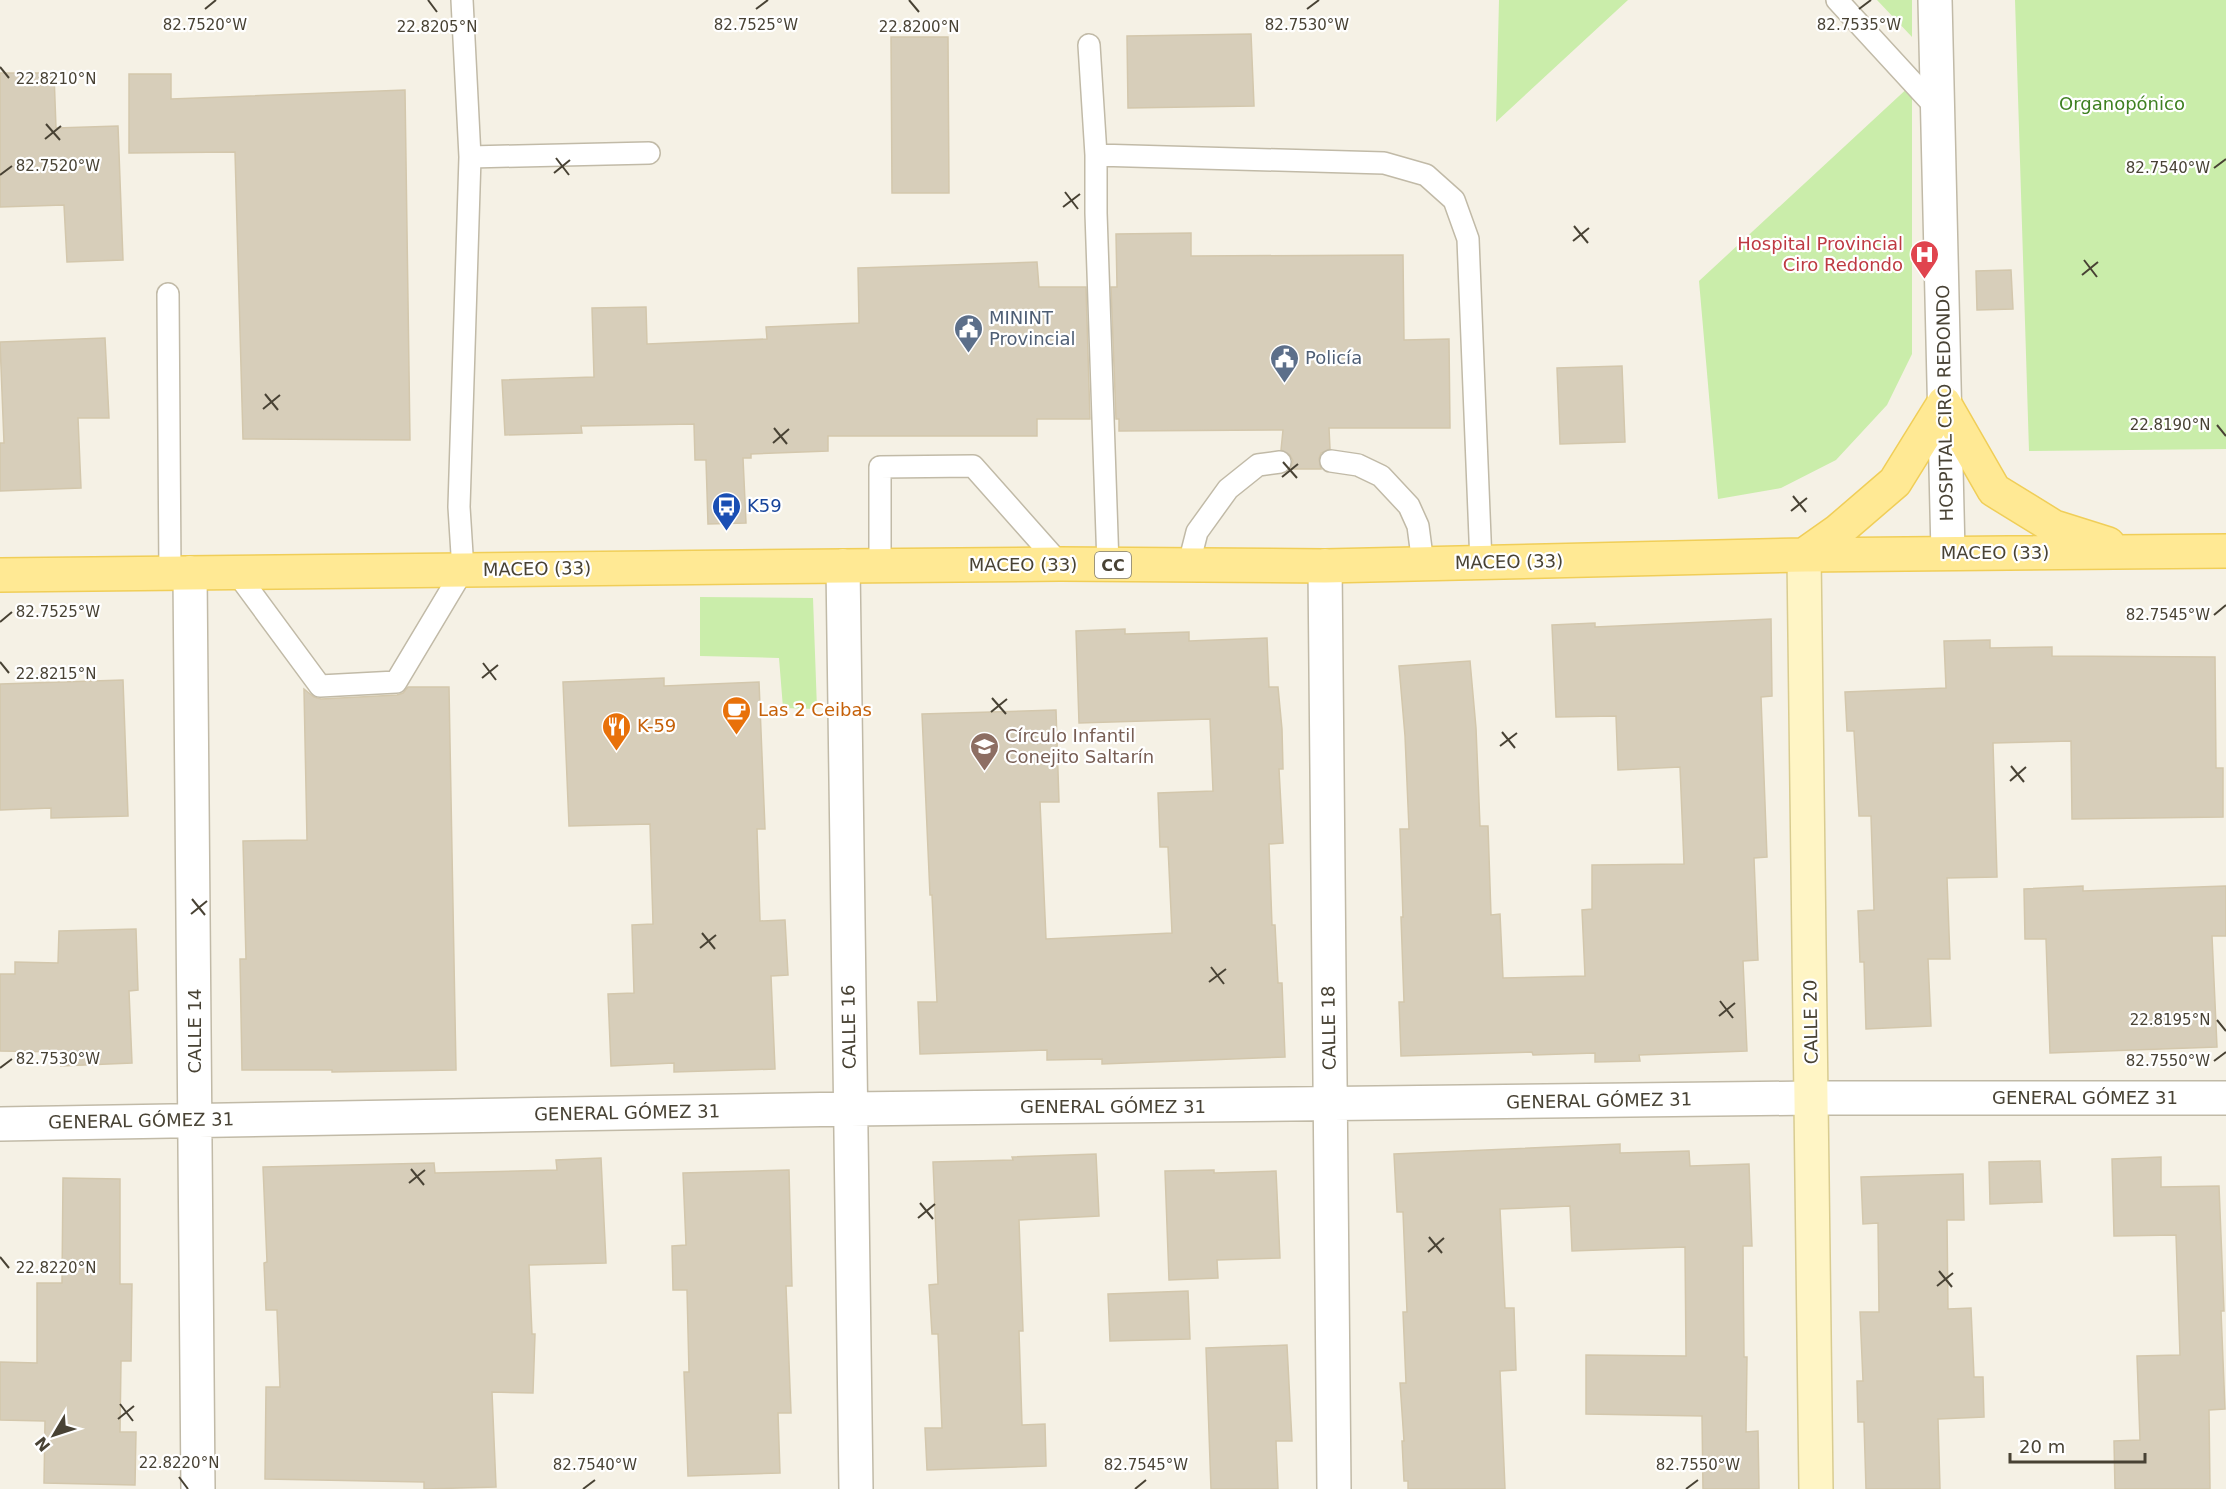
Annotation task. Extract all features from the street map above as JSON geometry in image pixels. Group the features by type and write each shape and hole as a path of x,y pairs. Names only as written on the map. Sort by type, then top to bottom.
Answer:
{"main road":[{"path":"1804,555 1838,531 1895,482 1944,403 1994,490 2054,527 2138,553"},
{"name":"MACEO (33)","path":"0,575 1060,564 1188,567 1324,566 1804,555 2226,551"}],"street":[{"name":"HOSPITAL CIRO REDONDO","path":"1935,0 1948,554"},
{"name":"CALLE 20","path":"1804,555 1816,1489"},
{"name":"CALLE 16","path":"843,566 856,1489"},
{"name":"CALLE 18","path":"1324,566 1334,1489"},
{"name":"CALLE 14","path":"180,573 195,1121 198,1489"},
{"name":"GENERAL GÓMEZ 31","path":"0,1124 850,1109 1812,1098 2226,1098"}],"lane":[{"path":"236,573 320,686 396,682 463,570 459,507 470,157 462,0"},
{"path":"1837,0 1938,111"},
{"path":"1089,45 1096,155 1108,565"},
{"path":"470,157 649,153"},
{"path":"1096,155 1384,163 1426,175 1454,200 1468,239 1481,563"},
{"path":"168,294 180,573"},
{"path":"1331,461 1358,465 1381,476 1409,506 1418,526 1423,564"},
{"path":"1188,567 1197,532 1228,489 1258,465 1280,462"},
{"path":"880,566 880,467 973,466 1060,564"}],"green space":[{"path":"1499,0 1628,0 1496,122"},
{"path":"1877,0 1912,0 1912,37"},
{"name":"Organopónico","path":"2015,0 2226,0 2226,449 2029,451"},
{"path":"1912,84 1912,354 1887,405 1836,460 1781,488 1718,499 1699,281"},
{"path":"700,597 813,598 817,709 783,708 779,658 700,656"}],"building":[{"path":"1251,34 1254,106 1128,108 1127,36"},
{"path":"891,37 948,37 949,193 892,193"},
{"path":"0,73 54,73 56,128 118,126 123,260 67,262 64,205 0,207"},
{"path":"129,74 171,74 171,99 405,90 410,440 243,439 235,152 129,153"},
{"name":"Policía","path":"1191,233 1191,256 1403,255 1404,340 1449,339 1450,428 1329,428 1330,449 1321,453 1319,459 1321,469 1290,469 1293,461 1290,455 1281,450 1283,430 1119,431 1119,419 1116,419 1111,287 1117,287 1116,234"},
{"path":"1037,262 1039,287 1086,287 1090,419 1037,419 1037,436 828,436 828,451 751,454 751,458 743,458 746,523 708,524 706,460 695,460 694,424 581,426 582,433 505,435 502,380 594,377 592,308 646,307 647,344 767,339 766,327 859,323 858,268"},
{"path":"2011,270 2013,309 1977,310 1976,271"},
{"path":"105,338 109,418 78,418 81,488 0,491 0,443 4,443 0,342"},
{"path":"1622,366 1625,442 1560,444 1557,368"},
{"path":"1771,619 1772,696 1761,697 1767,857 1754,858 1758,960 1743,961 1747,1051 1639,1055 1640,1061 1595,1062 1595,1053 1533,1055 1532,1052 1401,1056 1399,1002 1404,1002 1400,829 1409,829 1399,666 1470,661 1476,728 1480,826 1488,826 1491,915 1500,914 1503,978 1585,976 1582,910 1592,909 1592,865 1684,864 1680,767 1618,770 1616,716 1556,717 1552,625 1595,623 1595,627"},
{"path":"1125,629 1125,634 1189,632 1189,641 1267,638 1269,687 1278,687 1282,729 1283,769 1279,769 1283,843 1269,844 1272,925 1275,925 1278,983 1282,983 1285,1057 1102,1064 1102,1059 1047,1060 1047,1050 920,1054 918,1002 937,1002 922,714 1056,710 1059,802 1040,802 1046,939 1172,933 1168,847 1160,847 1158,793 1213,791 1210,719 1079,723 1076,631"},
{"path":"1990,640 1990,648 2052,647 2052,656 2215,657 2216,768 2223,768 2223,817 2072,819 2071,741 1993,743 1997,877 1947,878 1950,959 1928,959 1931,1026 1866,1029 1864,962 1860,962 1858,911 1874,910 1871,816 1859,816 1854,731 1847,731 1845,692 1946,688 1944,641"},
{"path":"664,678 664,686 759,682 765,829 757,829 760,921 785,920 788,975 771,976 775,1069 674,1072 674,1063 611,1066 608,994 634,993 632,925 653,924 650,824 569,826 563,682"},
{"path":"123,680 128,816 51,818 51,808 0,810 0,684"},
{"path":"408,687 449,687 456,1070 332,1072 332,1070 242,1070 240,959 246,959 243,841 307,840 304,689 314,697 321,699 397,695 403,693"},
{"path":"2083,886 2083,891 2226,886 2226,936 2212,936 2217,1047 2050,1053 2046,939 2025,939 2024,889"},
{"path":"136,929 138,990 129,991 132,1063 61,1066 61,1052 0,1051 0,974 15,974 15,962 58,963 59,931"},
{"path":"1620,1144 1620,1153 1689,1151 1690,1166 1749,1164 1752,1246 1743,1246 1744,1357 1747,1357 1746,1432 1758,1431 1759,1489 1703,1489 1702,1416 1586,1414 1586,1355 1686,1356 1685,1247 1572,1251 1570,1206 1500,1209 1505,1308 1514,1308 1516,1370 1500,1371 1505,1489 1408,1489 1408,1481 1404,1481 1400,1383 1406,1383 1403,1312 1407,1312 1403,1212 1397,1212 1394,1154"},
{"path":"1096,1154 1099,1216 1019,1220 1023,1331 1019,1331 1022,1425 1045,1424 1046,1466 927,1470 925,1428 942,1428 938,1334 932,1334 929,1285 938,1284 933,1162 1013,1160 1012,1157"},
{"path":"2161,1157 2161,1187 2219,1186 2225,1409 2209,1410 2210,1489 2115,1489 2114,1441 2140,1440 2137,1356 2180,1355 2176,1235 2114,1236 2112,1159"},
{"path":"601,1158 606,1263 529,1265 532,1334 535,1334 533,1393 492,1392 496,1487 424,1489 424,1482 265,1479 266,1387 280,1387 277,1310 266,1310 264,1263 267,1262 263,1167 434,1163 435,1173 557,1170 556,1160"},
{"path":"2040,1161 2042,1202 1990,1204 1989,1162"},
{"path":"789,1170 792,1286 786,1286 791,1413 778,1413 780,1473 688,1476 684,1372 689,1372 687,1290 673,1290 672,1246 686,1245 683,1173"},
{"path":"1214,1170 1214,1173 1276,1171 1280,1258 1217,1260 1218,1278 1169,1280 1165,1171"},
{"path":"1963,1174 1964,1220 1947,1220 1948,1309 1971,1308 1974,1377 1983,1377 1984,1417 1938,1419 1940,1489 1866,1489 1864,1422 1858,1422 1857,1381 1863,1381 1860,1312 1879,1312 1878,1223 1863,1224 1861,1177"},
{"path":"63,1178 120,1179 120,1284 132,1284 131,1361 121,1361 120,1432 136,1432 135,1485 44,1483 45,1421 0,1420 0,1362 37,1363 37,1283 62,1283"},
{"path":"1188,1291 1190,1339 1110,1341 1108,1294"},
{"path":"1287,1345 1292,1441 1276,1441 1278,1489 1211,1489 1206,1348"}],"place":[{"name":"Hospital Provincial Ciro Redondo","path":"1924,280"},
{"name":"MININT Provincial","path":"968,354"},
{"name":"Policía","path":"1284,384"},
{"name":"K59","path":"726,532"},
{"name":"Las 2 Ceibas","path":"737,736"},
{"name":"K-59","path":"616,752"},
{"name":"Círculo Infantil Conejito Saltarín","path":"984,772"}]}
